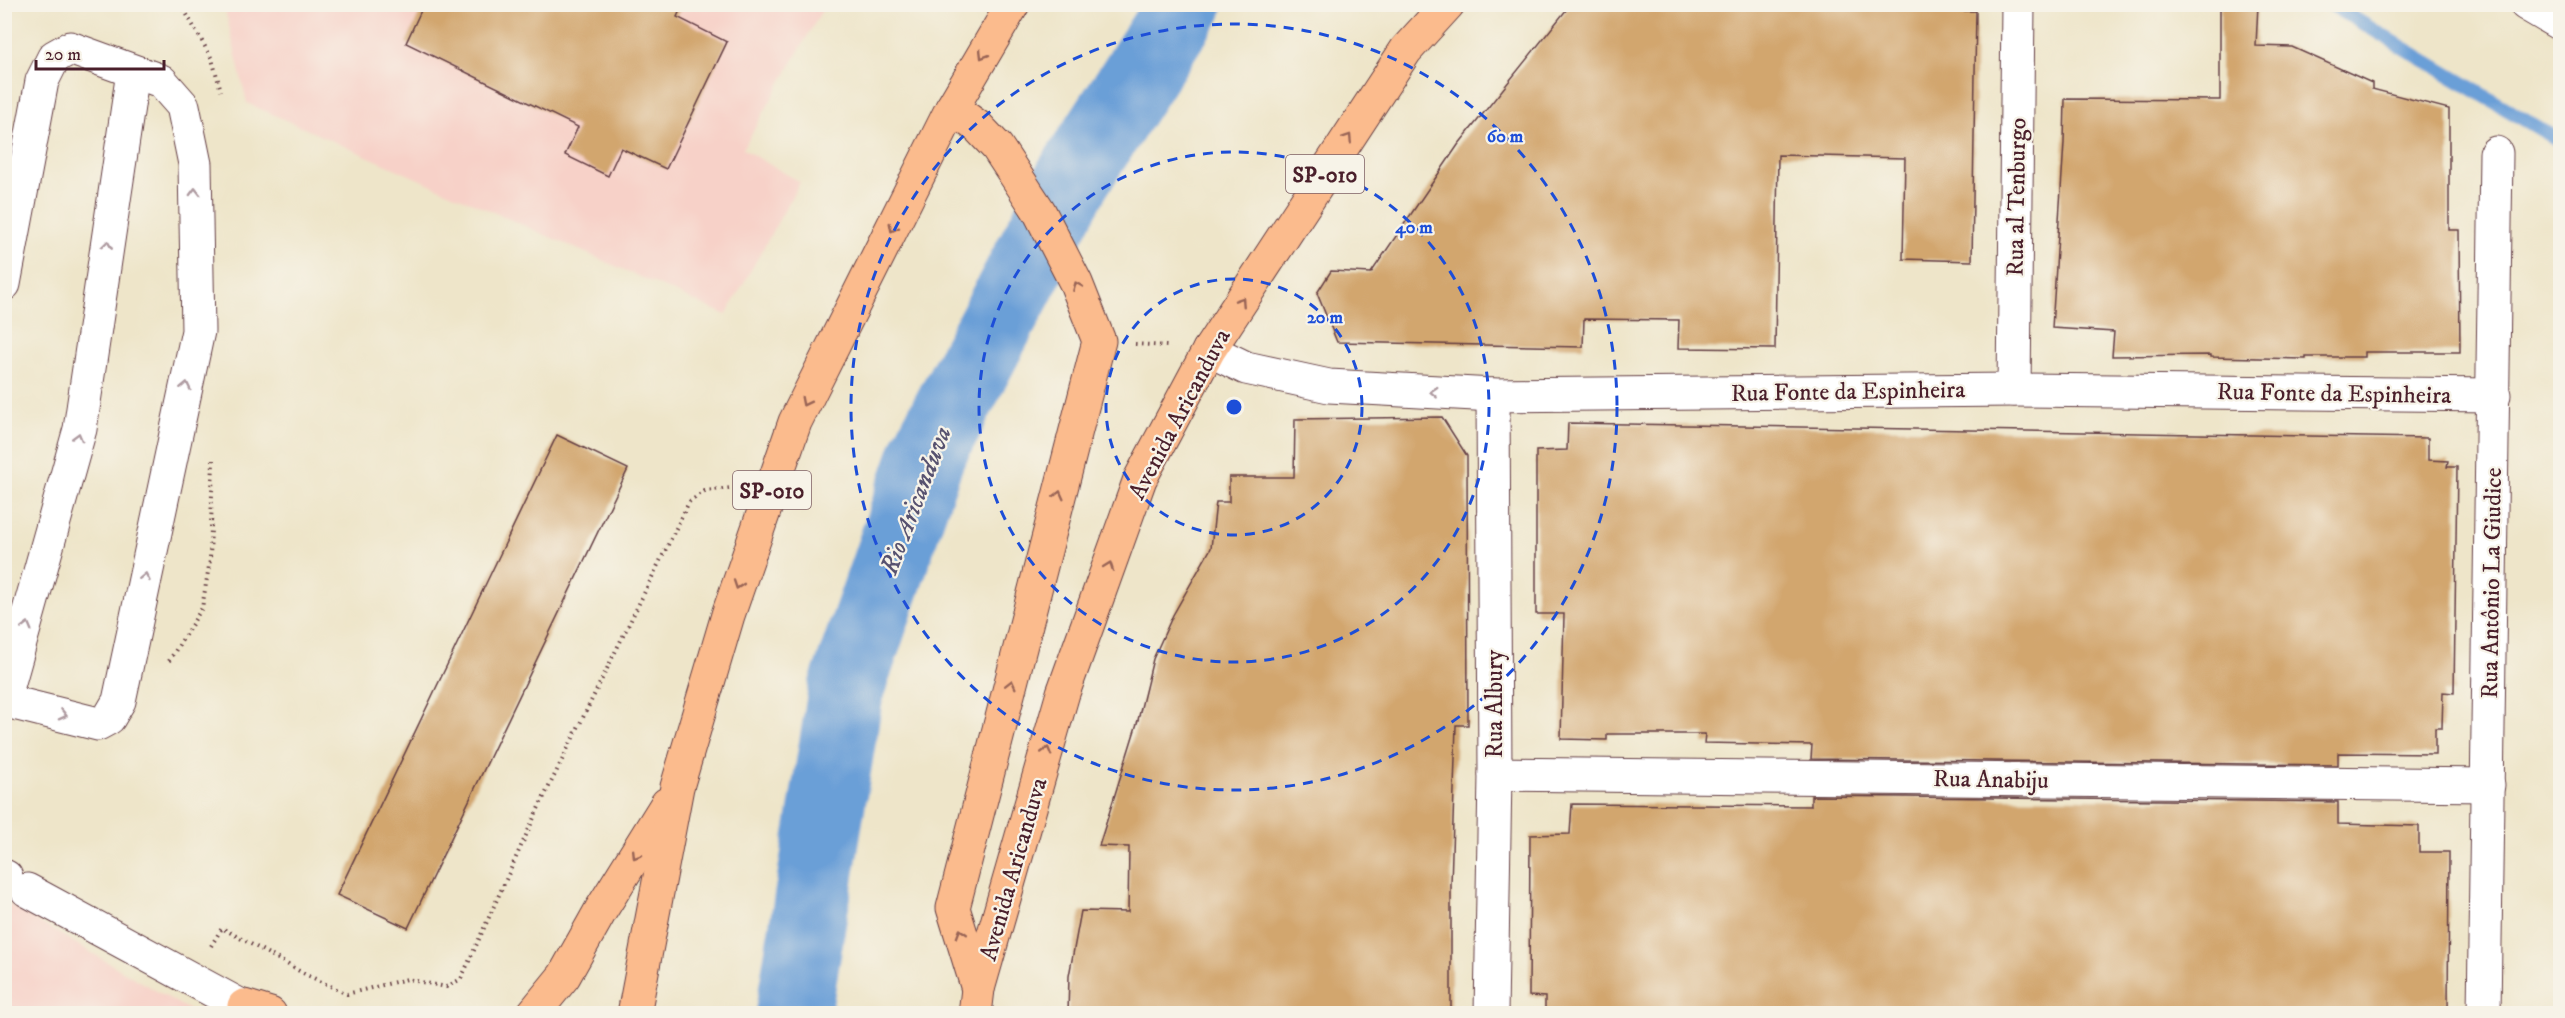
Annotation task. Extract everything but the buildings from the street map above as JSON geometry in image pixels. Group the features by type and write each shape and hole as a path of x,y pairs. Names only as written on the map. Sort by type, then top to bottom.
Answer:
{"highway":[{"name":"SP-010","path":"634,1014 677,787 728,615 795,422 952,108 1013,4"},
{"name":"Avenida Aricanduva","path":"977,1001 1063,693 1140,479 1209,350 1406,50 1448,4"},
{"path":"952,108 978,127 997,147 1039,211 1076,283 1099,341 953,908 977,1001"},
{"path":"533,1014 564,976 601,910 677,787"}],"street":[{"name":"Rua al Tenburgo","path":"2014,390 2018,4"},
{"path":"2526,4 2560,24"},
{"path":"4,284 42,81 54,57 70,48 161,81 183,106 195,164 198,331 119,701 109,717 98,724 5,700 80,429 133,72"},
{"name":"Rua Antônio La Giudice","path":"2484,1014 2496,153"},
{"name":"Rua Fonte da Espinheira","path":"1209,350 1246,368 1329,386 1493,394 2014,390 2494,395"},
{"name":"Rua Albury","path":"1491,1014 1494,774 1493,394"},
{"name":"Rua Anabiju","path":"1494,774 2488,785"},
{"path":"13,881 257,1011"}],"path":[{"path":"1099,341 1209,350"},
{"path":"192,978 222,928 303,973 347,994 407,979 446,987 462,979 537,811 689,502 705,491 774,484"}],"shaded area":[{"path":"224,5 825,5 743,149 800,182 726,315 247,103"},
{"path":"5,902 194,1013 5,1013"}],"waterway":[{"name":"Rio Aricanduva","path":"793,1014 846,690 928,453 1073,178 1185,4"},
{"path":"2330,4 2560,141"}]}
